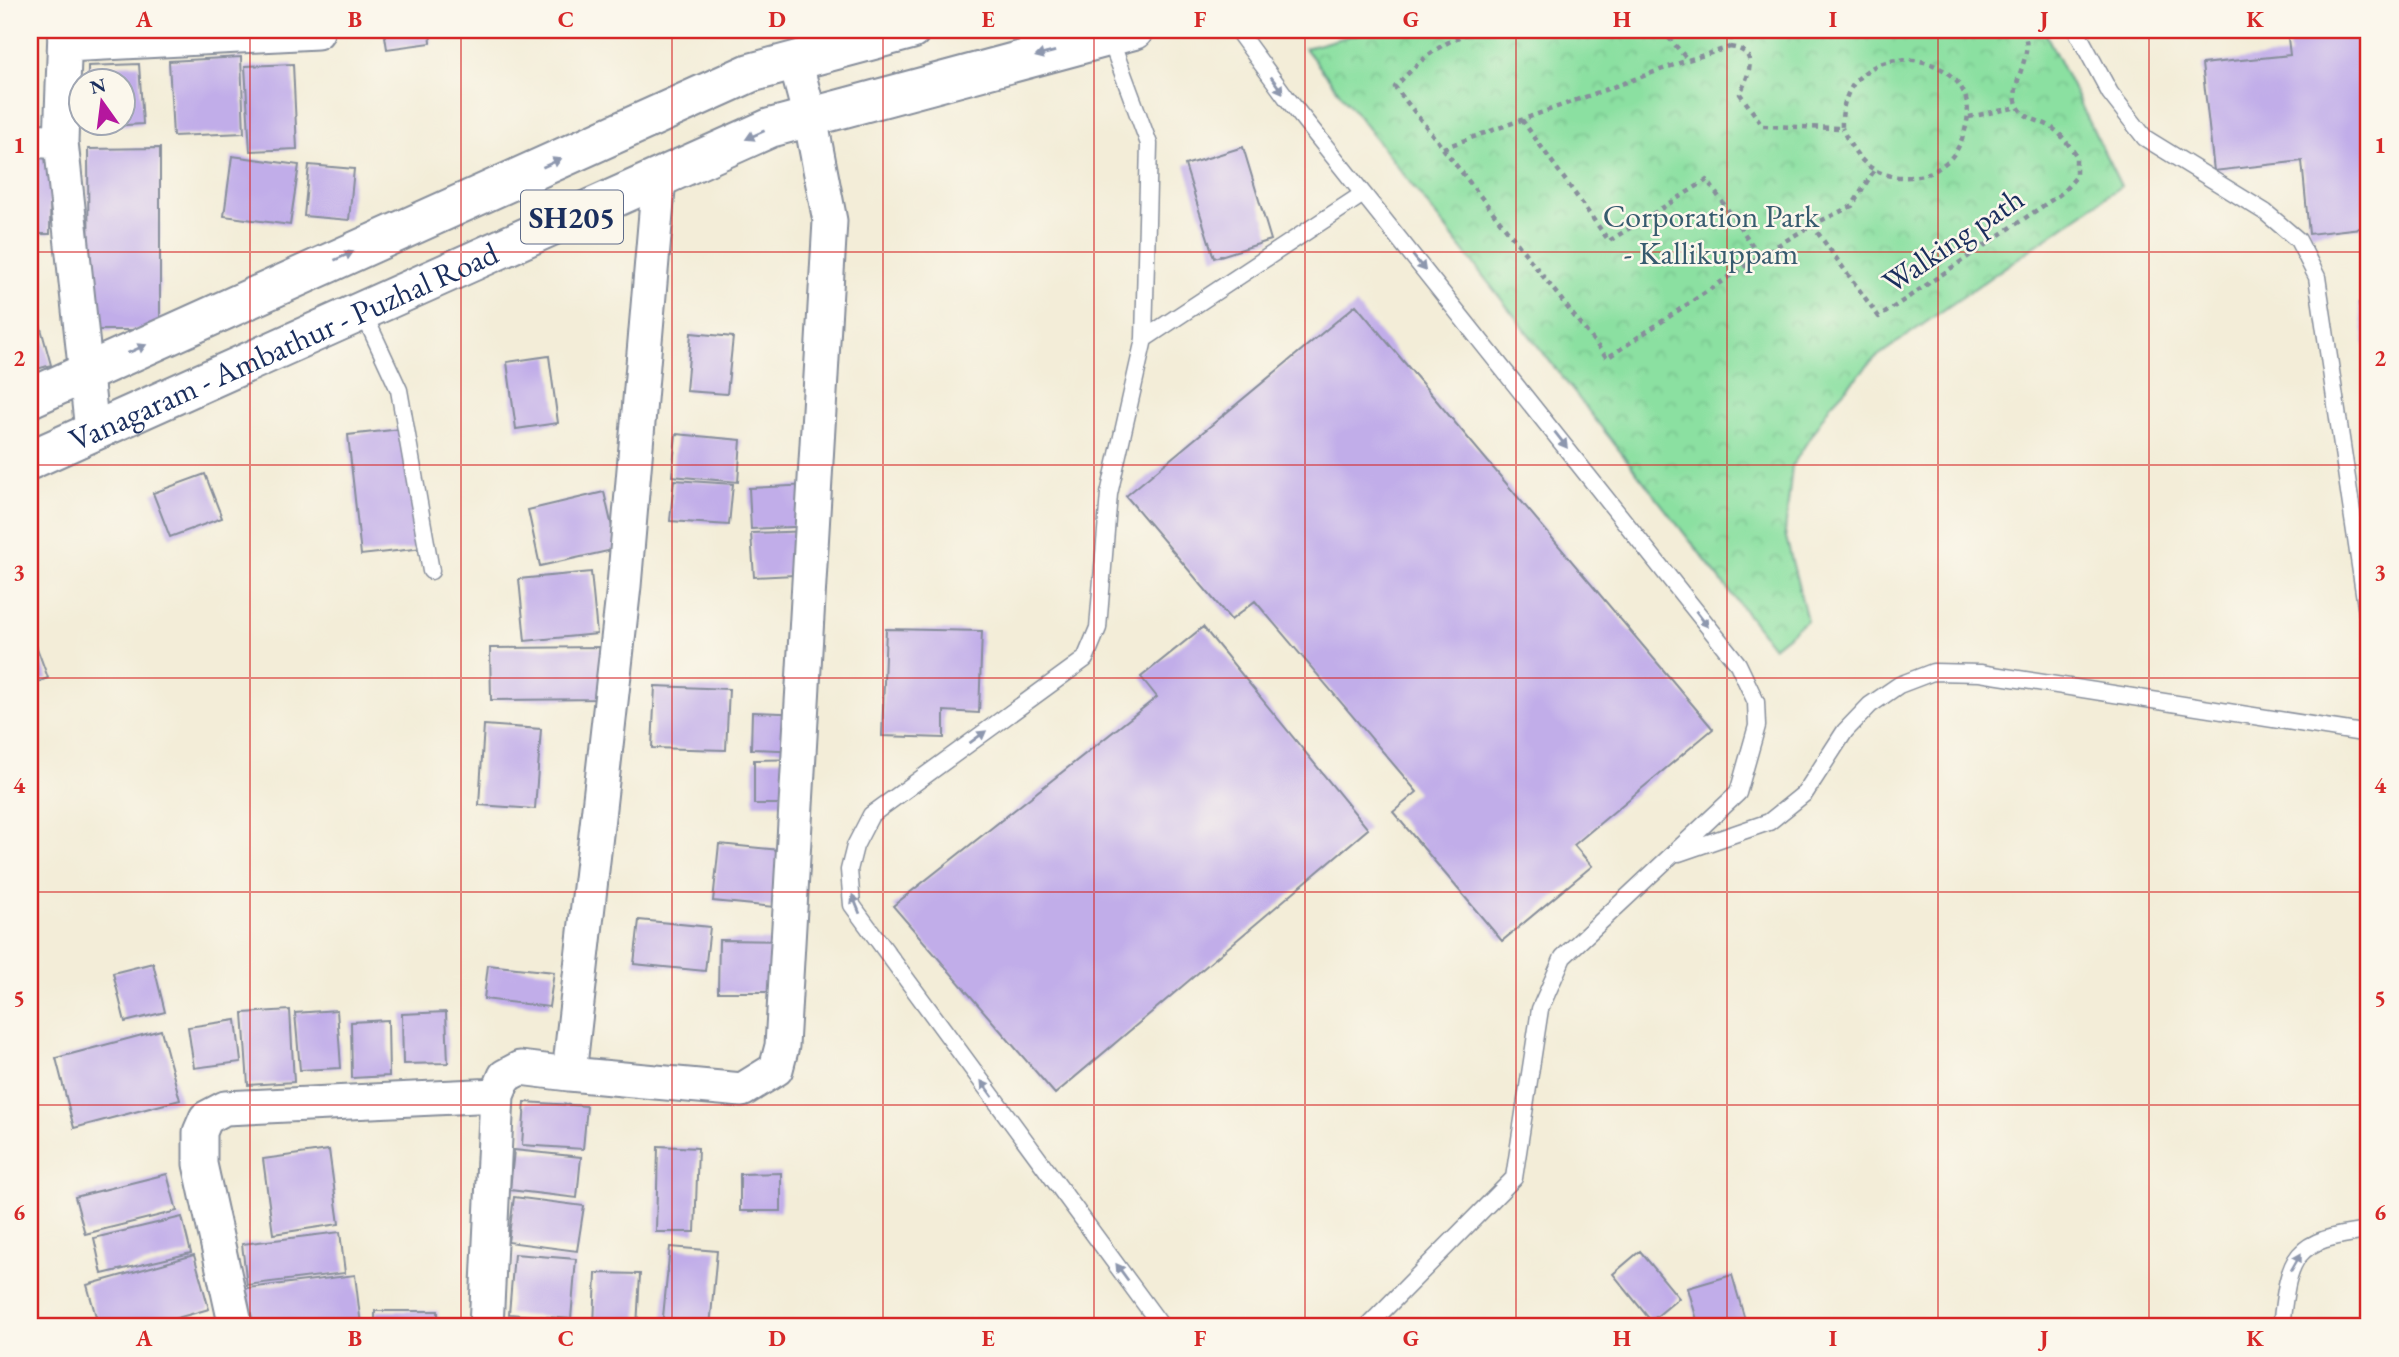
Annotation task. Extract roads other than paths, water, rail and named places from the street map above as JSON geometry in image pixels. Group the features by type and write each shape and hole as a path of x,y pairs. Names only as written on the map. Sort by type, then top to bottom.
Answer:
{"main road":[{"name":"Vanagaram - Ambathur - Puzhal Road","path":"30,398 750,73 911,30"},
{"name":"Vanagaram - Ambathur - Puzhal Road","path":"30,460 769,128 1122,33"}],"street":[{"path":"92,431 85,373 45,141 66,38 317,32"},
{"path":"486,1327 497,1095 505,1076 520,1068 742,1090 776,1069 782,1046 830,221 810,117 795,61"},
{"path":"569,1074 624,586 659,178"},
{"path":"236,1327 200,1164 200,1132 206,1118 226,1108 497,1095"}],"lane":[{"path":"1237,30 1286,97 1738,664 1756,702 1757,726 1738,793 1563,957 1540,1009 1514,1178 1367,1327"},
{"path":"2076,30 2110,93 2145,138 2265,212 2298,240 2318,277 2369,626"},
{"path":"1122,33 1149,144 1144,339 1110,494 1098,628 1085,659 871,815 855,846 849,870 852,905 1162,1327"},
{"path":"1144,339 1363,194"},
{"path":"362,310 399,390 431,571"},
{"path":"1671,856 1769,822 1805,793 1846,731 1870,705 1899,685 1933,672 1980,673 2369,734"},
{"path":"2281,1327 2286,1279 2300,1252 2334,1235 2369,1231"}],"park label":[{"name":"Corporation Park - Kallikuppam","path":"1711,234"}]}
